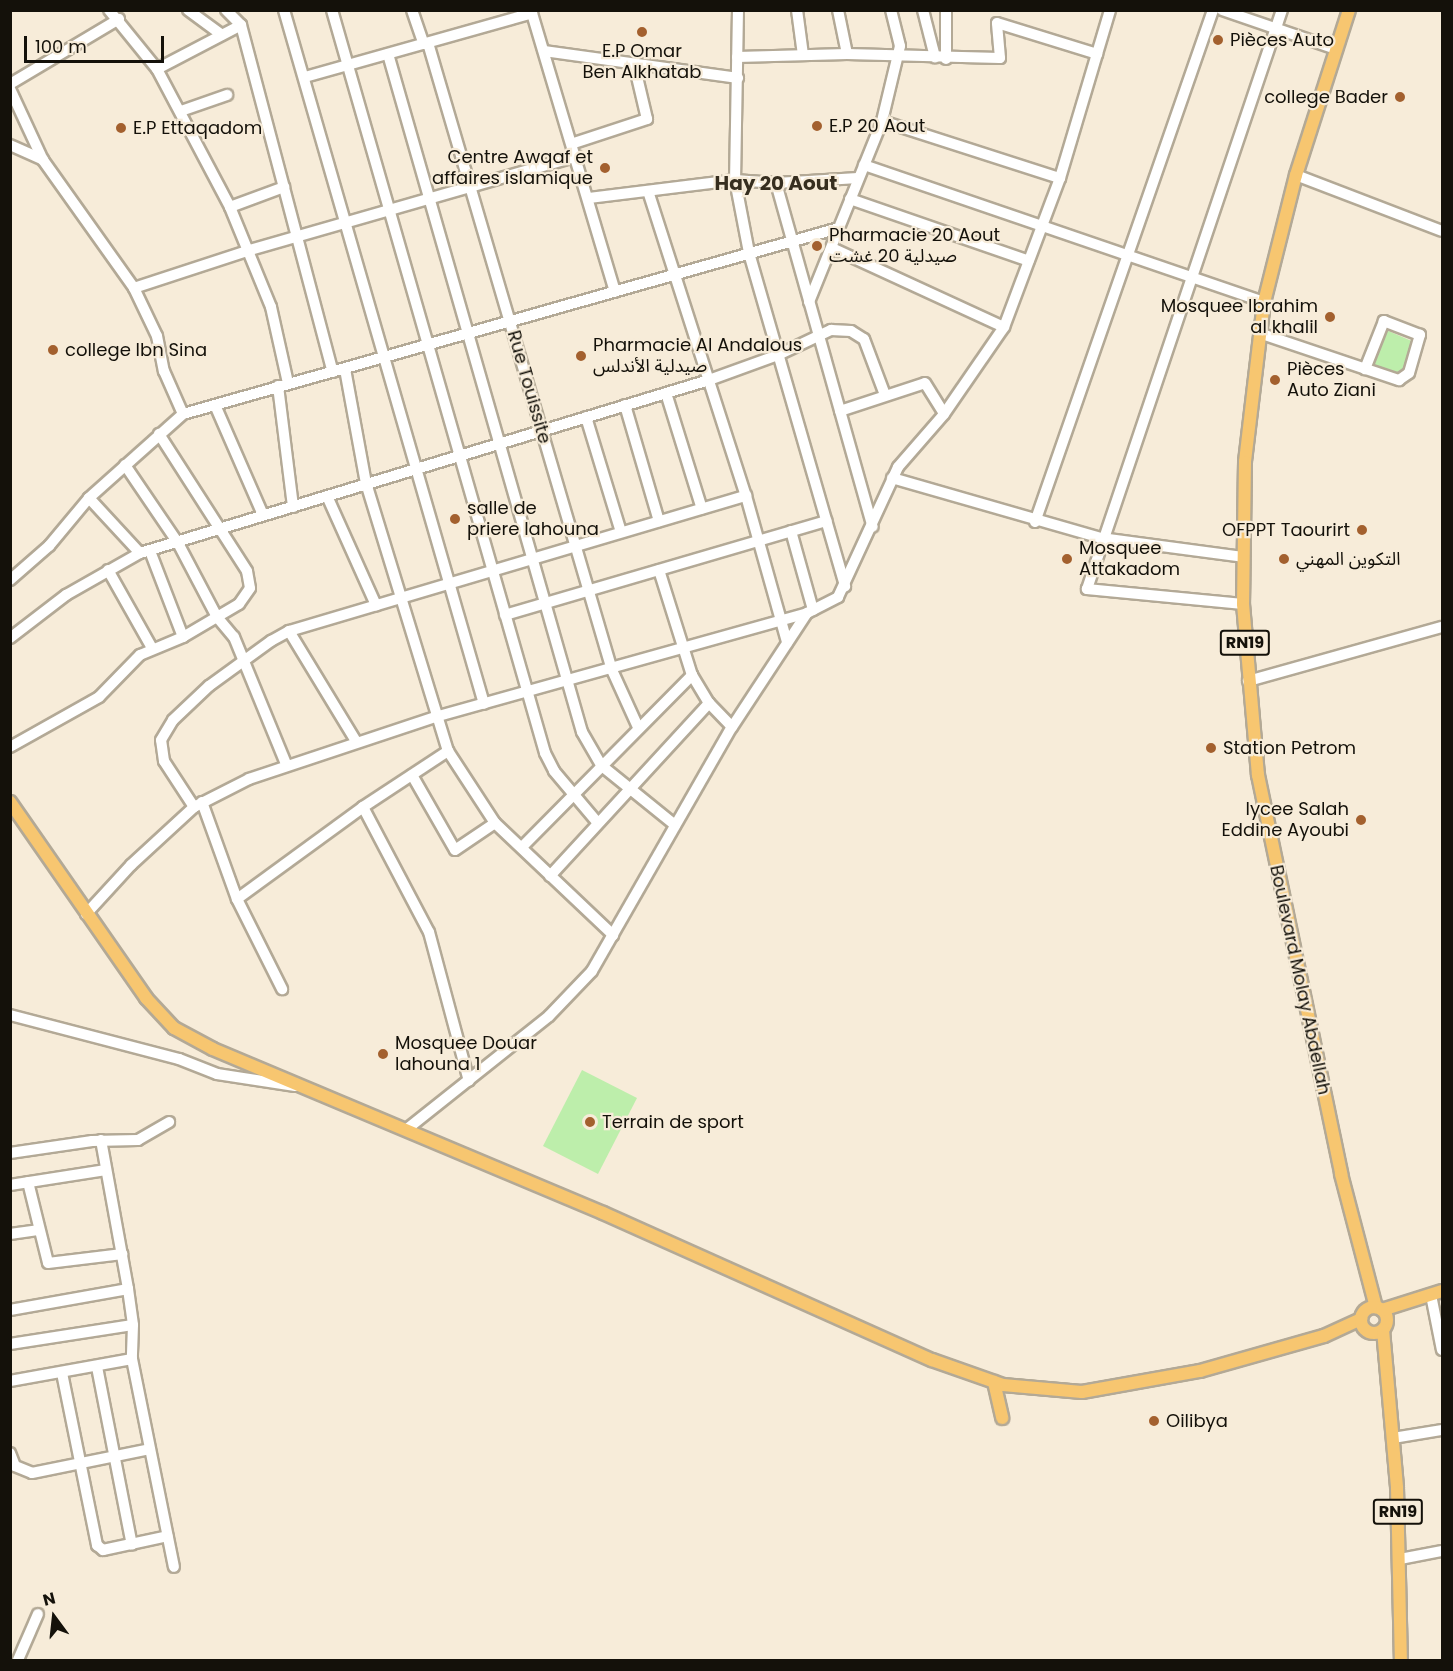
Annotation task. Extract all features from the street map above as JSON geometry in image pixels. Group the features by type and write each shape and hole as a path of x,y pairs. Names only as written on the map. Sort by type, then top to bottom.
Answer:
{"main road":[{"name":"Boulevard Molay Abdellah","path":"1349,10 1296,175 1264,302 1245,462 1243,556 1248,681 1258,775 1373,1319"},
{"path":"10,802 146,998 174,1028 213,1049 407,1129 932,1360 994,1382 1059,1392 1131,1385 1324,1336 1437,1293"},
{"name":"RN19","path":"1373,1319 1383,1364 1393,1438 1400,1558 1401,1660"},
{"path":"994,1382 1002,1418"}],"street":[{"path":"110,10 157,69 181,111 250,250 271,307 283,385 293,507"},
{"path":"188,10 222,35"},
{"path":"226,10 241,25 333,372"},
{"path":"284,10 305,76 344,224 385,358 484,704"},
{"path":"332,10 387,212 545,753 573,795 597,822"},
{"name":"Rue Touissite","path":"412,10 426,43 472,188 612,670 638,728"},
{"path":"738,10 735,180 748,253 845,586"},
{"path":"797,10 803,55"},
{"path":"838,10 848,54"},
{"path":"809,302 882,121 892,70 899,56 891,10"},
{"path":"923,10 940,58"},
{"path":"940,58 946,10"},
{"path":"86,914 131,865 198,805 287,766 356,741 435,717 612,670 810,612 838,597 873,527 892,478 944,414 1004,327 1060,178 1110,10"},
{"path":"1035,522 1213,10"},
{"path":"1222,10 1336,49"},
{"path":"1244,604 1087,589 1101,538 1282,10"},
{"path":"305,76 532,11 574,143 615,292"},
{"path":"10,84 119,19"},
{"path":"737,57 848,54 1000,58 997,24 1097,54"},
{"path":"157,69 241,25"},
{"path":"544,51 738,78"},
{"path":"388,54 427,201 585,742 603,766 627,788 675,825"},
{"path":"574,143 647,119 633,64"},
{"path":"12,95 43,160 134,288 157,336 164,371 183,414"},
{"path":"181,111 227,95"},
{"path":"882,121 1060,178"},
{"path":"10,145 43,160"},
{"path":"134,288 250,250 427,201 577,156"},
{"path":"864,165 1264,302"},
{"path":"1296,175 1443,231"},
{"path":"589,198 735,180 776,183 858,178"},
{"path":"776,183 873,527"},
{"path":"230,207 284,187"},
{"path":"648,191 746,496 787,642"},
{"path":"850,199 1029,261"},
{"path":"10,580 49,546 89,498 183,414 426,348 791,240 839,228"},
{"path":"832,248 1004,327"},
{"path":"1259,333 1365,369 1404,378 1410,374 1420,335 1384,321 1365,369"},
{"path":"10,638 66,595 108,570 145,552 709,380 778,355 818,335 851,331 864,339 885,395"},
{"path":"345,369 366,483 435,717 448,752 495,823 613,936"},
{"path":"840,411 925,383 944,414"},
{"path":"666,393 702,509"},
{"path":"215,405 263,515"},
{"path":"625,405 659,521"},
{"path":"586,417 621,532"},
{"path":"10,747 99,697 123,668 152,648 183,637 239,604 250,588 247,571 159,434"},
{"path":"125,465 178,543 217,617 234,637 287,766"},
{"path":"892,478 1035,522 1101,538 1243,556"},
{"path":"327,496 376,605"},
{"path":"282,989 237,899 198,805 168,769 161,740 187,706 245,660 289,632 746,496"},
{"path":"89,498 145,552 183,637"},
{"path":"505,615 827,520"},
{"path":"791,531 810,612"},
{"path":"108,570 152,648"},
{"path":"659,570 692,675 709,703 732,727"},
{"path":"407,1129 569,998 592,971 732,727 787,642 810,612"},
{"path":"1248,681 1443,627"},
{"path":"289,632 356,741"},
{"path":"522,847 692,675"},
{"path":"550,876 627,788 709,703"},
{"path":"237,899 363,807 448,752"},
{"path":"412,775 455,850 495,823"},
{"path":"363,807 429,932 469,1081"},
{"path":"10,1015 148,1054 179,1059 217,1074 309,1088"},
{"path":"10,1153 101,1140 138,1140 169,1122"},
{"path":"101,1140 134,1324 132,1359 174,1567"},
{"path":"10,1185 106,1170"},
{"path":"28,1182 48,1263 122,1254"},
{"path":"10,1234 38,1230"},
{"path":"10,1310 128,1289"},
{"path":"1437,1293 1443,1350"},
{"path":"10,1344 134,1324"},
{"path":"10,1382 132,1359"},
{"path":"97,1367 132,1545"},
{"path":"62,1373 97,1545 103,1550 168,1536"},
{"path":"1393,1438 1443,1430"},
{"path":"10,1454 22,1472 79,1464 150,1449"},
{"path":"1400,1558 1443,1551"},
{"path":"18,1660 38,1614"}],"green space":[{"path":"1386,330 1414,342 1402,376 1373,366"},
{"name":"Terrain de sport","path":"582,1070 637,1098 598,1174 543,1146"}],"place":[{"name":"E.P Omar Ben Alkhatab","path":"642,32"},
{"name":"Pièces Auto","path":"1218,40"},
{"name":"college Bader","path":"1400,97"},
{"name":"E.P 20 Aout","path":"817,126"},
{"name":"E.P Ettaqadom","path":"121,128"},
{"name":"Centre Awqaf et affaires islamique","path":"605,168"},
{"name":"Pharmacie 20 Aout صيدلية 20 غشت","path":"817,246"},
{"name":"Mosquee Ibrahim al khalil","path":"1330,317"},
{"name":"college Ibn Sina","path":"53,350"},
{"name":"Pharmacie Al Andalous صيدلية الأندلس","path":"581,356"},
{"name":"Pièces Auto Ziani","path":"1275,380"},
{"name":"salle de priere lahouna","path":"455,519"},
{"name":"OFPPT Taourirt","path":"1362,530"},
{"name":"Mosquee Attakadom","path":"1067,559"},
{"name":"التكوين المهني","path":"1284,559"},
{"name":"Station Petrom","path":"1211,748"},
{"name":"lycee Salah Eddine Ayoubi","path":"1361,820"},
{"name":"Mosquee Douar lahouna 1","path":"383,1054"},
{"name":"Terrain de sport","path":"590,1122"},
{"name":"Oilibya","path":"1154,1421"}],"district":[{"name":"Hay 20 Aout","path":"776,183"}]}
